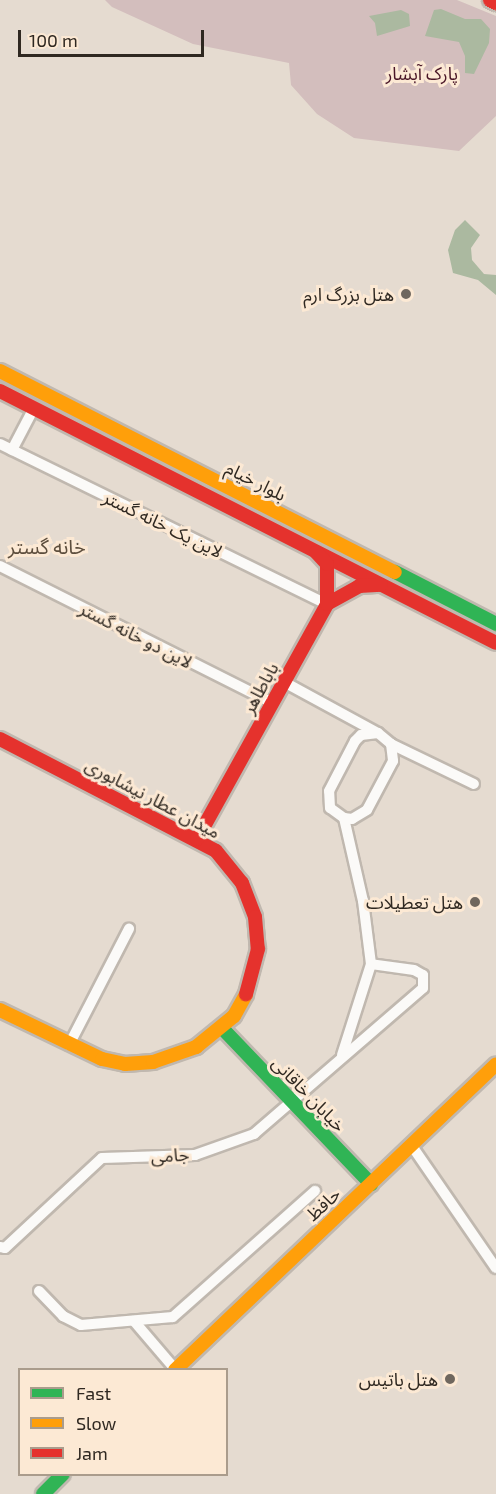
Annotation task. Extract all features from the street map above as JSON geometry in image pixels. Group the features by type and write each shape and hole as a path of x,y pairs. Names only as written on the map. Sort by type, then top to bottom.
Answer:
{"main road":[{"path":"490,0 496,3"},
{"name":"بلوار خیام","path":"0,371 496,624"},
{"name":"بلوار خیام","path":"0,391 496,643"},
{"name":"باباطاهر","path":"197,839 327,604 327,564 316,552"},
{"path":"327,604 359,586 381,585"},
{"name":"میدان عطار نیشابوری","path":"0,739 197,839 231,865 250,902 257,931 257,964 249,990 222,1028 196,1047 153,1062 125,1064 69,1045 0,1010"},
{"name":"خیابان خاقانی","path":"222,1028 291,1103 371,1184"},
{"name":"حافظ","path":"176,1368 496,1064"},
{"path":"43,1494 61,1476"}],"street":[{"path":"12,450 34,408"},
{"name":"لاین یک خانه گستر","path":"0,444 327,604"},
{"name":"لاین دو خانه گستر","path":"0,566 272,703"},
{"path":"284,682 378,733 391,744 474,784"},
{"name":"جامی","path":"342,1055 371,964 363,901 344,818 330,808 329,791 355,741 361,735 378,733"},
{"path":"344,818 361,816 367,810 393,760 391,744"},
{"path":"69,1045 129,929"},
{"name":"جامی","path":"0,1247 5,1248 102,1158 195,1155 254,1134 342,1055 423,988 423,975 414,970 371,964"},
{"path":"412,1146 496,1268"},
{"path":"39,1291 72,1323 81,1325 173,1317 315,1191"},
{"path":"134,1321 174,1368"}],"green space":[{"name":"پارک آبشار","path":"105,0 457,0 496,16 496,116 459,151 354,138 317,114 291,85 289,63 193,44 112,7"}],"shaded area":[{"path":"441,9 465,19 481,19 490,29 489,43 474,74 465,73 465,56 459,42 425,36 434,10"},
{"path":"401,10 409,14 410,26 377,36 375,23 369,16"},
{"path":"465,220 480,235 471,248 472,260 484,274 496,275 496,295 478,280 453,273 448,250 455,230"}],"traffic: fast":[{"path":"395,572 496,624"},
{"path":"222,1028 371,1184"},
{"path":"43,1494 61,1476"}],"traffic: slow":[{"path":"0,371 395,572"},
{"path":"0,1010 102,1059 125,1064 153,1062 196,1047 234,1016 246,994"},
{"path":"177,1368 496,1064"}],"traffic: jam":[{"path":"490,0 496,3"},
{"path":"0,391 496,643"},
{"path":"197,839 327,604 327,564 316,552"},
{"path":"327,604 359,586 381,585"},
{"path":"0,739 216,851 242,883 255,917 258,949 246,994"}],"place":[{"name":"هتل بزرگ ارم","path":"406,294"},
{"name":"هتل تعطیلات","path":"475,902"},
{"name":"هتل باتیس","path":"450,1379"}],"district":[{"name":"خانه گستر","path":"47,546"}]}
